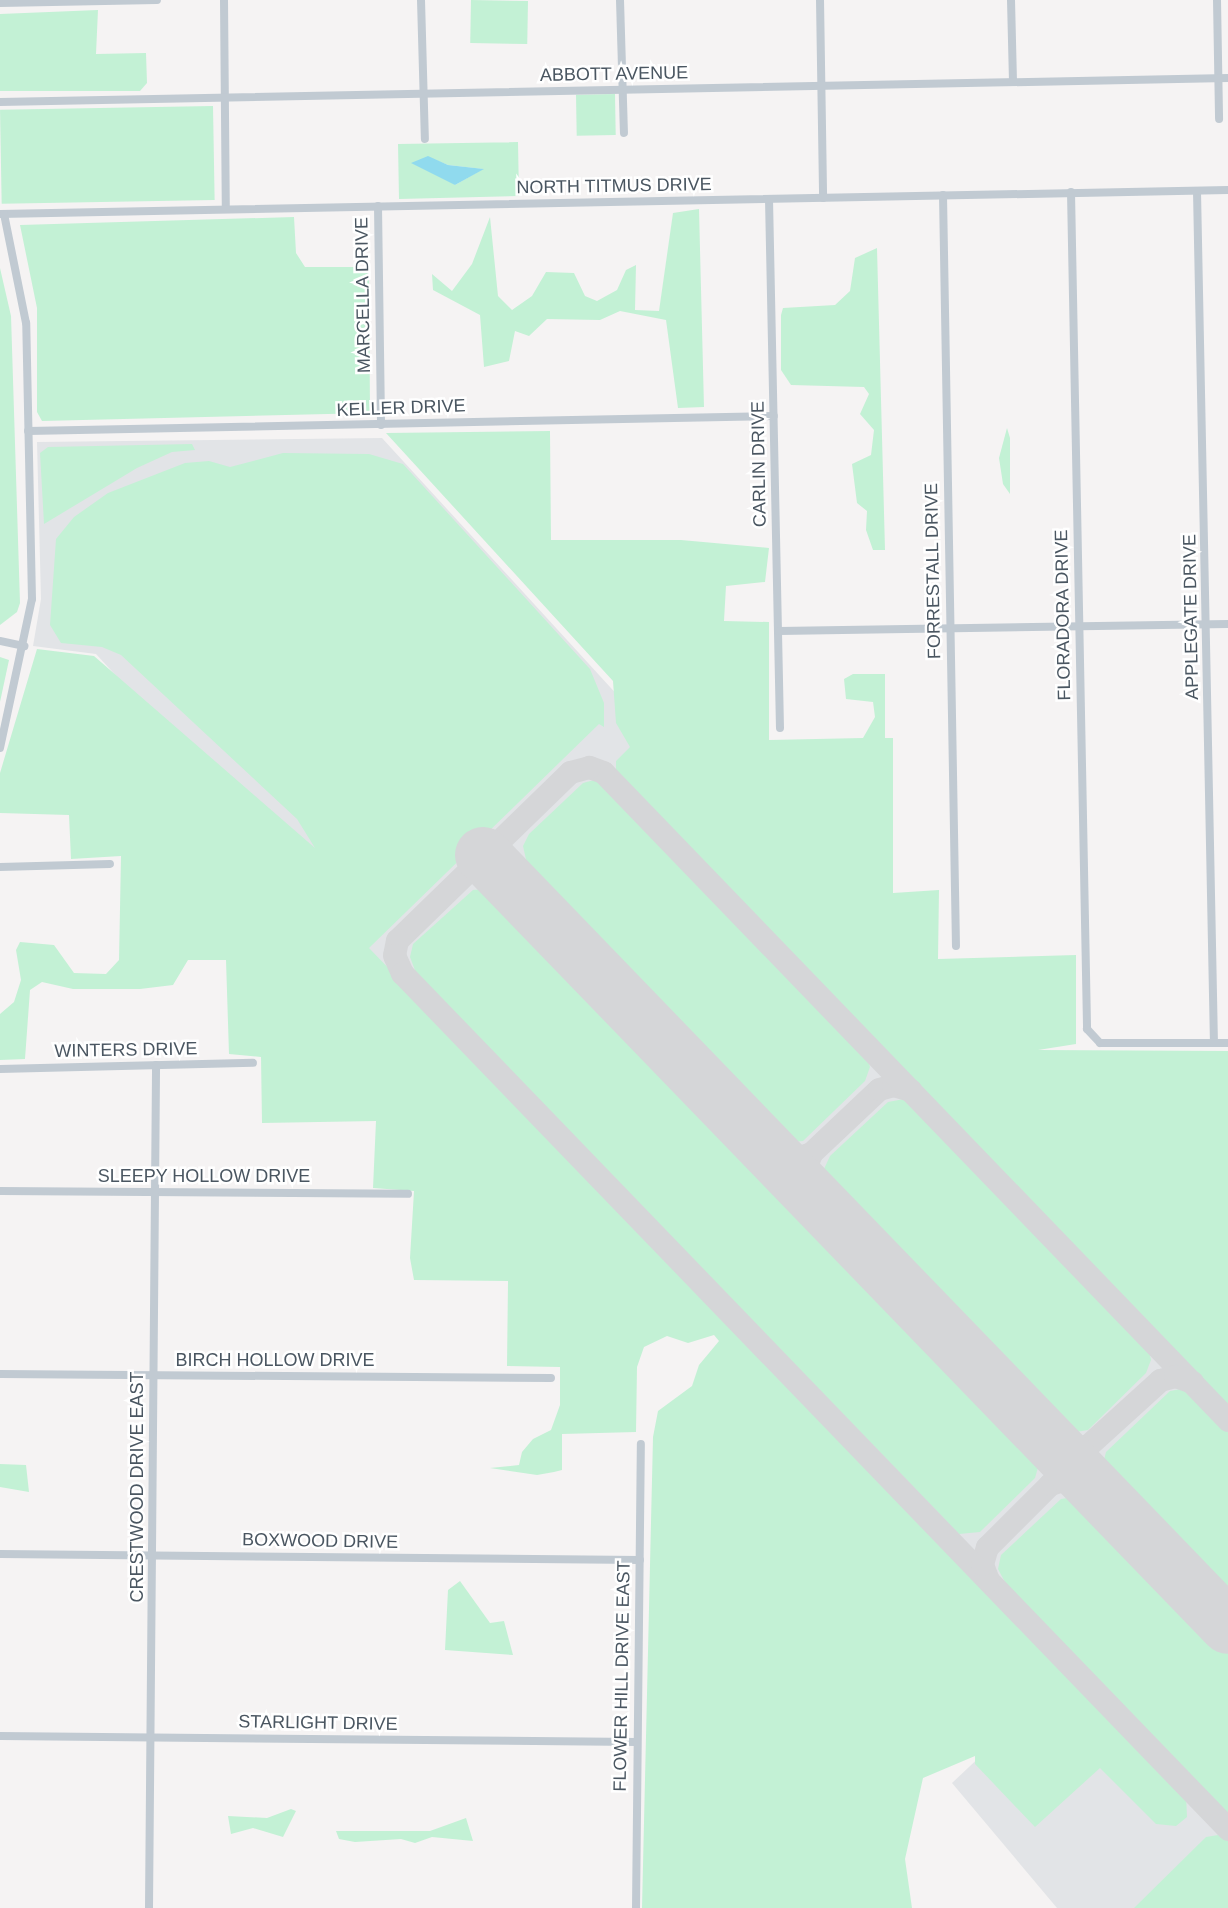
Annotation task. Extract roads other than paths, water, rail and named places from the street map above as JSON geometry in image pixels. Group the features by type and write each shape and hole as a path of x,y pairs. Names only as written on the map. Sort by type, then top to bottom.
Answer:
{"street":[{"path":"0,3 157,0"},
{"path":"224,0 226,209"},
{"path":"421,0 425,139"},
{"path":"620,0 624,134"},
{"path":"820,0 823,198"},
{"path":"1011,0 1013,82"},
{"path":"1217,0 1224,78 1219,119"},
{"name":"ABBOTT AVENUE","path":"0,102 1224,78"},
{"name":"NORTH TITMUS DRIVE","path":"2,214 1228,190"},
{"name":"APPLEGATE DRIVE","path":"1197,191 1214,1043"},
{"name":"FLORADORA DRIVE","path":"1071,192 1090,1036 1100,1043 1214,1043"},
{"name":"FORRESTALL DRIVE","path":"943,195 956,946"},
{"name":"CARLIN DRIVE","path":"769,199 780,728"},
{"name":"MARCELLA DRIVE","path":"378,206 381,425"},
{"path":"0,748 32,599 24,306 2,214"},
{"name":"KELLER DRIVE","path":"29,431 774,416"},
{"path":"779,631 1228,624"},
{"path":"0,642 24,646"},
{"path":"0,867 110,864"},
{"path":"1214,1043 1228,1043"},
{"name":"WINTERS DRIVE","path":"0,1069 253,1063"},
{"name":"CRESTWOOD DRIVE EAST","path":"149,1908 156,1065"},
{"name":"SLEEPY HOLLOW DRIVE","path":"0,1191 408,1194"},
{"name":"BIRCH HOLLOW DRIVE","path":"0,1374 551,1378"},
{"name":"FLOWER HILL DRIVE EAST","path":"636,1908 641,1444"},
{"name":"BOXWOOD DRIVE","path":"0,1554 640,1560"},
{"name":"STARLIGHT DRIVE","path":"0,1736 636,1742"}],"water":[{"path":"428,156 448,165 484,169 455,185 411,163"}]}
